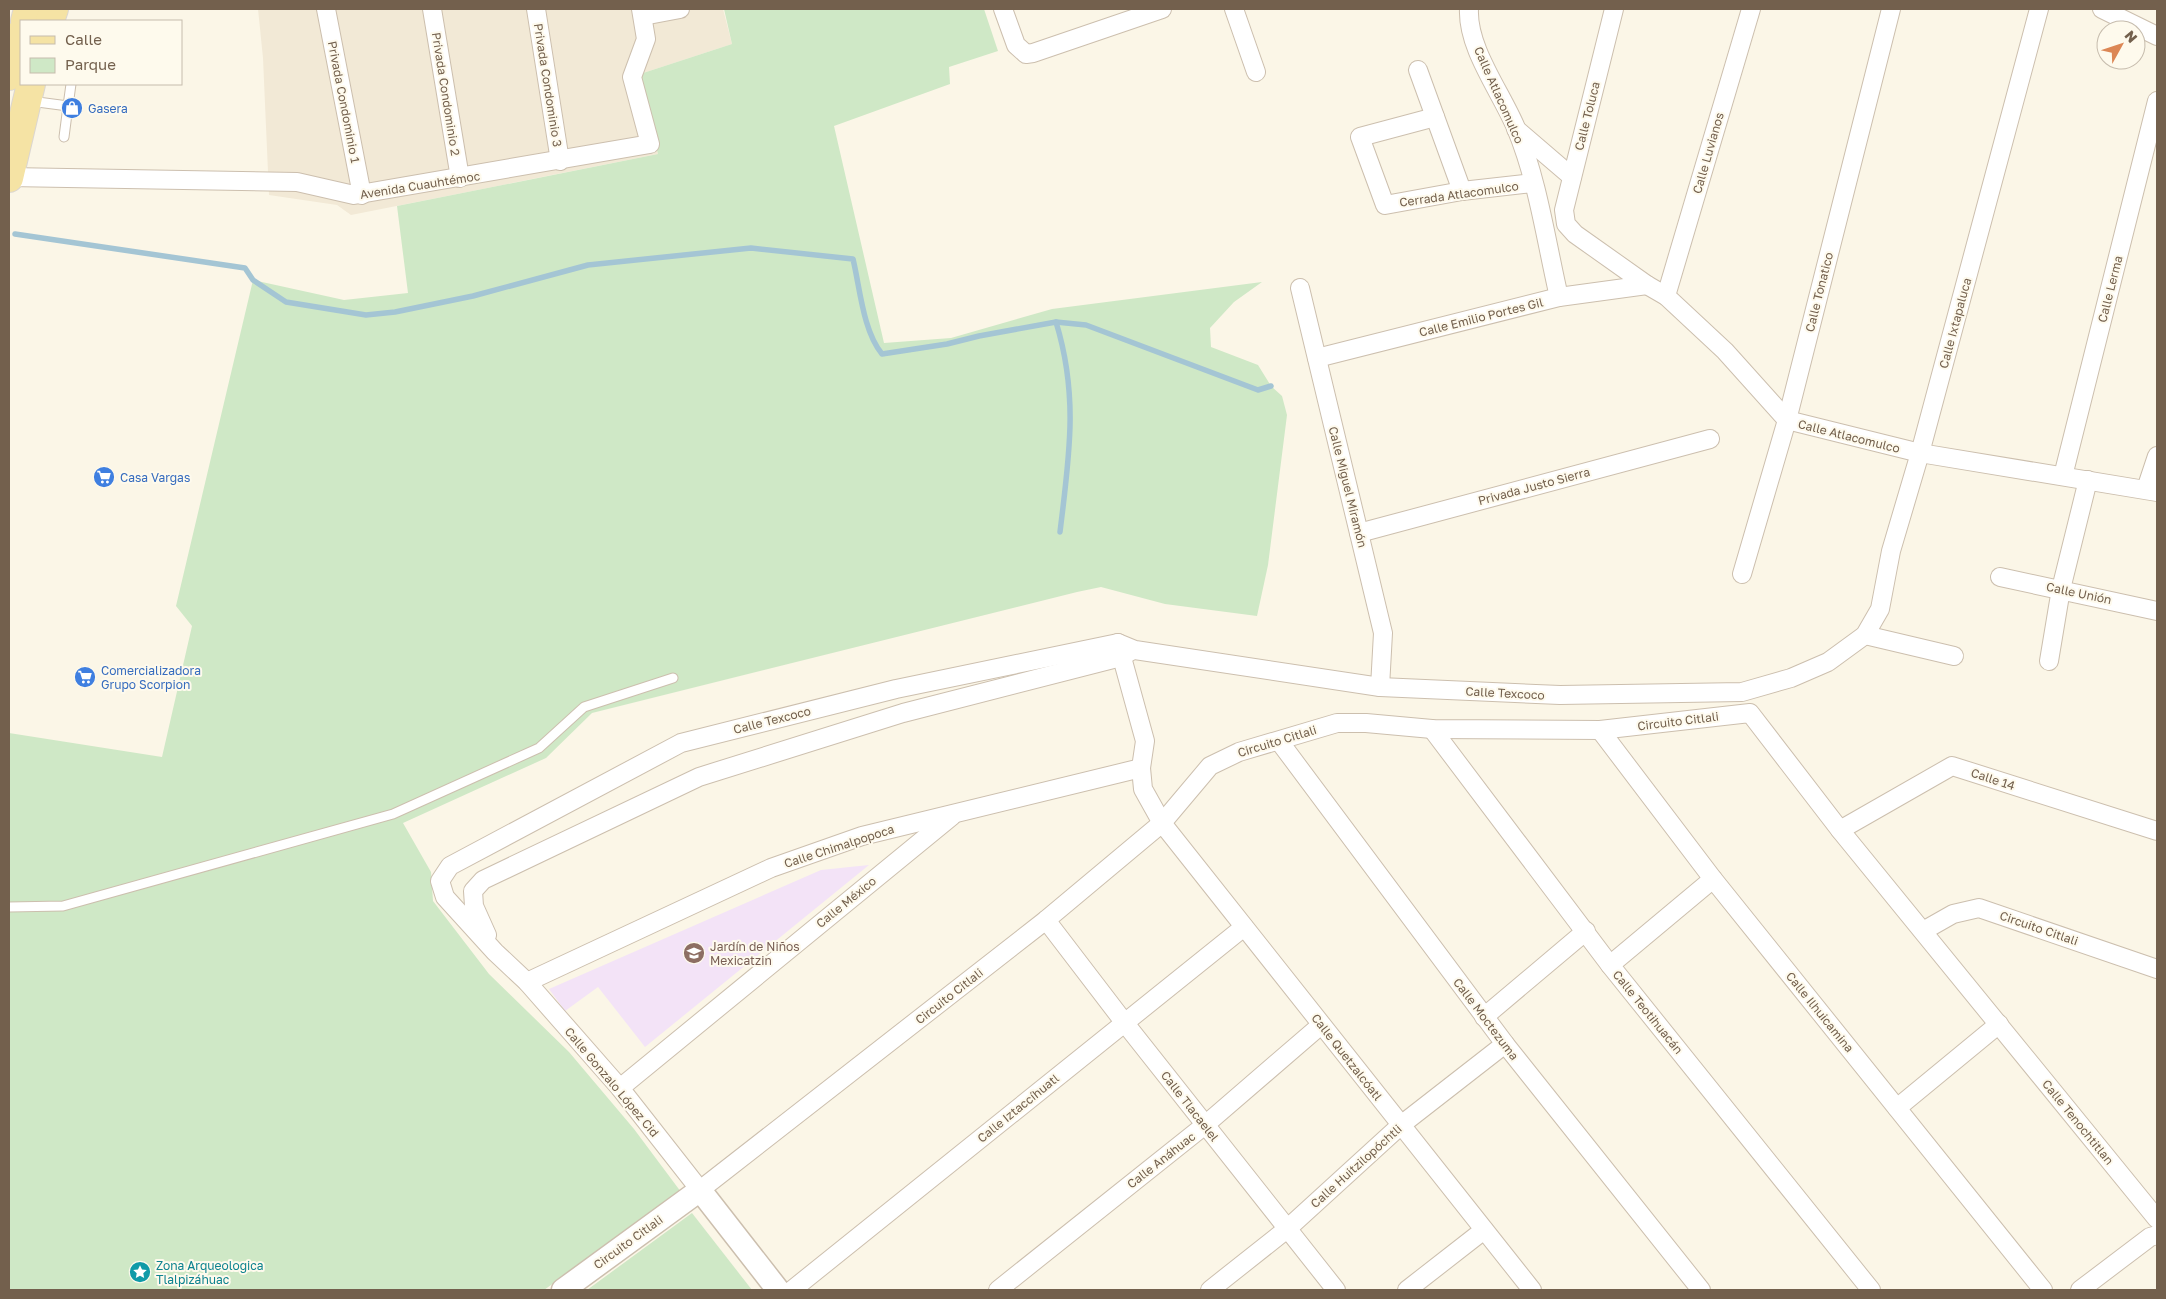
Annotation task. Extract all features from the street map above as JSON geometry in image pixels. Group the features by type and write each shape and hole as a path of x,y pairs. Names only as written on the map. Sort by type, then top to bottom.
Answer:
{"main road":[{"path":"9,76 20,37"},
{"name":"Avenida Cuauhtémoc","path":"9,177 29,92"}],"street":[{"name":"Privada Condominio 1","path":"326,9 362,195"},
{"name":"Privada Condominio 2","path":"432,9 460,178"},
{"name":"Privada Condominio 3","path":"536,9 560,161"},
{"path":"642,12 680,9"},
{"path":"1003,9 1016,45 1026,54 1162,9"},
{"path":"1234,9 1256,72"},
{"name":"Calle Atlacomulco","path":"1469,9 1476,45 1516,128 1533,183 1559,297"},
{"name":"Calle Toluca","path":"1566,224 1564,210 1614,9"},
{"name":"Calle Luvianos","path":"1666,296 1751,9"},
{"name":"Calle Tonatico","path":"1742,574 1788,420 1891,9"},
{"name":"Calle Ixtapaluca","path":"1865,635 1880,609 1891,552 1920,453 2039,9"},
{"path":"2102,9 2157,36"},
{"name":"Avenida Cuauhtémoc","path":"9,177 297,182 354,196 650,144 632,77 646,39 642,12"},
{"path":"1418,70 1462,191"},
{"name":"Calle Lerma","path":"2063,476 2157,101"},
{"name":"Cerrada Atlacomulco","path":"1435,117 1360,137 1385,205 1462,191 1533,183"},
{"path":"1516,128 1572,177"},
{"name":"Calle Atlacomulco","path":"1566,224 1575,234 1647,285 1666,296 1725,351 1788,420 1920,453 2152,491"},
{"name":"Calle Emilio Portes Gil","path":"1317,358 1559,297 1647,285"},
{"name":"Calle Miguel Miramón","path":"1300,288 1383,633 1380,687"},
{"name":"Privada Justo Sierra","path":"1359,533 1710,439"},
{"path":"2152,491 2157,456"},
{"path":"2049,661 2061,589 2088,480"},
{"name":"Calle Unión","path":"2000,577 2157,611"},
{"path":"1865,635 1954,656"},
{"name":"Calle Texcoco","path":"440,881 450,866 681,743 896,689 1125,650 1380,687 1560,695 1742,692 1791,678 1828,662 1865,635"},
{"path":"1125,650 1145,740 1141,768"},
{"name":"Calle Texcoco","path":"495,952 474,906 473,891 483,880 699,777 902,713 1125,650"},
{"name":"Circuito Citlali","path":"563,1290 700,1190 1046,920 1162,823 1210,766 1239,752 1279,742 1337,723 1366,723 1432,730 1600,730 1750,713 1840,830 2000,1024"},
{"name":"Calle Teotihuacán","path":"1432,730 1610,965 1870,1290"},
{"name":"Calle Ilhuicamina","path":"1600,730 1713,878 2043,1290"},
{"name":"Calle Moctezuma","path":"1279,742 1484,1017 1701,1290"},
{"name":"Calle 14","path":"1840,830 1952,766 2157,831"},
{"name":"Calle Chimalpopoca","path":"527,982 771,868 862,836 1141,768"},
{"name":"Calle Quetzalcóatl","path":"1141,768 1144,789 1162,823 1532,1290"},
{"name":"Calle México","path":"620,1088 956,812"},
{"path":"1610,965 1713,878"},
{"name":"Calle Gonzalo López Cid","path":"440,881 444,897 495,952 527,982 620,1088 778,1290"},
{"name":"Circuito Citlali","path":"1924,931 1953,914 1979,908 2157,969"},
{"name":"Calle Tlacaelel","path":"1046,920 1124,1022 1336,1290"},
{"name":"Calle Iztaccíhuatl","path":"792,1290 1244,927"},
{"path":"1484,1017 1586,931"},
{"path":"1897,1108 2000,1024"},
{"name":"Calle Tenochtitlan","path":"2000,1024 2157,1220"},
{"name":"Calle Anáhuac","path":"998,1290 1205,1125 1321,1026"},
{"name":"Calle Huitzilopóchtli","path":"1210,1290 1287,1229 1401,1126 1505,1044"},
{"path":"1406,1290 1484,1230"},
{"path":"2080,1290 2150,1238 2157,1235"}],"lane":[{"path":"64,138 71,85"},
{"path":"29,92 68,106"},
{"path":"9,907 63,906 393,814 539,748 584,707 673,678"}],"shaded area":[{"path":"258,9 723,9 732,44 637,75 658,154 351,215 337,205 269,195 263,58"},
{"name":"Jardín de Niños Mexicatzin","path":"869,865 645,1047 598,987 565,1011 549,989 821,870"}],"green space":[{"path":"724,9 984,9 998,51 949,67 950,84 834,126 884,343 951,338 1052,309 1262,282 1234,302 1210,328 1211,347 1258,365 1271,386 1282,396 1287,415 1268,565 1257,616 1165,604 1101,587 1077,592 592,713 546,758 403,823 431,872 433,901 489,974 569,1052 634,1129 681,1192 544,1290 9,1290 9,733 162,757 192,626 176,606 253,280 344,300 408,293 397,206 658,154 637,75 732,44"},
{"path":"692,1213 752,1290 587,1290"}],"waterway":[{"path":"15,234 245,268 253,280 286,302 366,315 395,312 473,296 588,265 751,248 853,259 866,321 870,334 882,354 947,344 979,336 1056,322 1086,325 1258,390 1271,386"},
{"path":"1056,322 1068,376 1070,402 1069,452 1060,532"}],"place":[{"name":"Gasera","path":"72,108"},
{"name":"Casa Vargas","path":"104,477"},
{"name":"Comercializadora Grupo Scorpion","path":"85,677"},
{"name":"Jardín de Niños Mexicatzin","path":"694,953"},
{"name":"Zona Arqueologica Tlalpizáhuac","path":"140,1272"}]}
